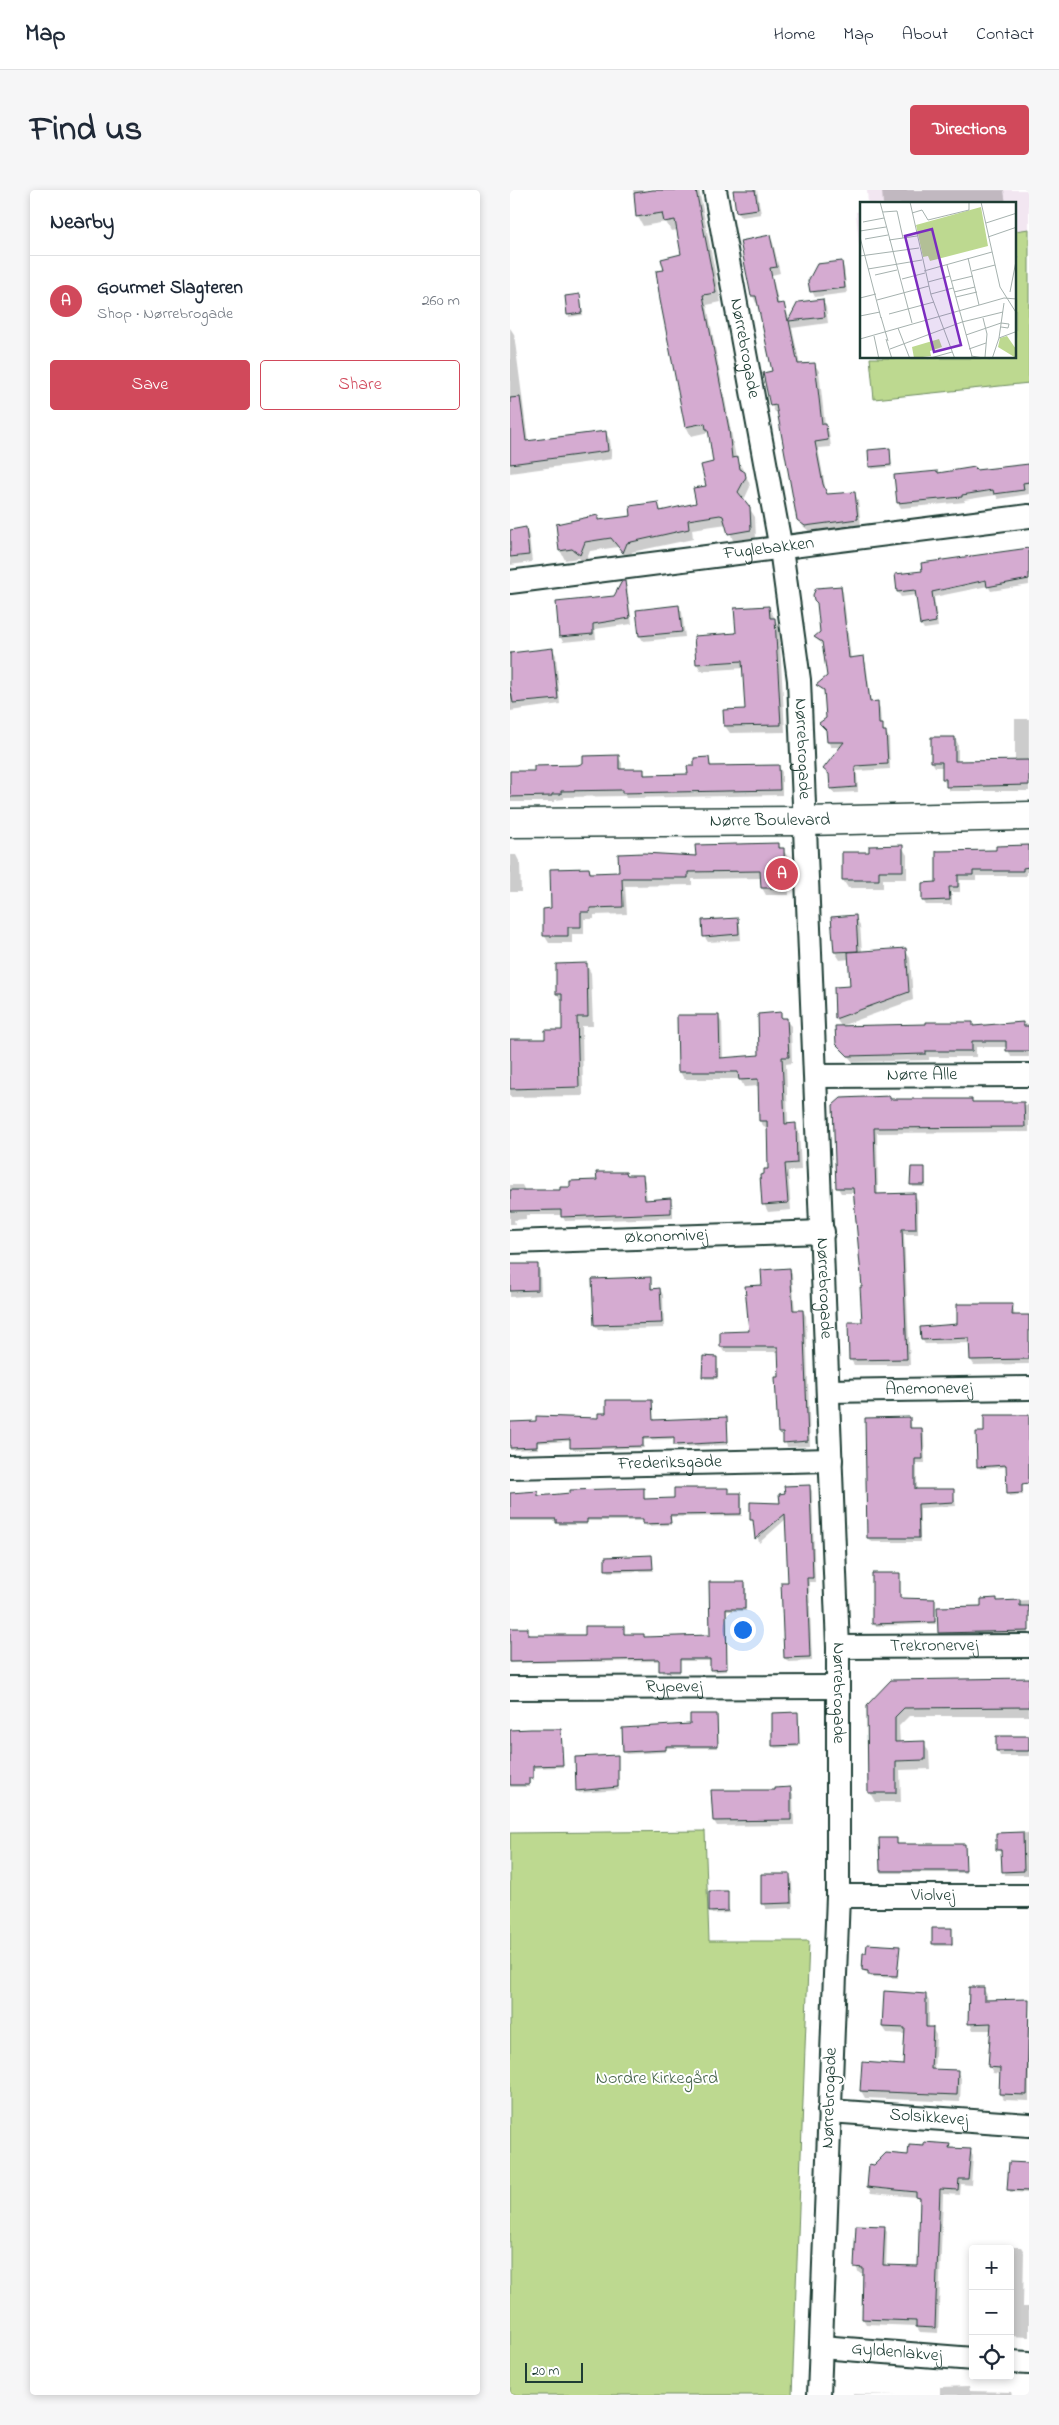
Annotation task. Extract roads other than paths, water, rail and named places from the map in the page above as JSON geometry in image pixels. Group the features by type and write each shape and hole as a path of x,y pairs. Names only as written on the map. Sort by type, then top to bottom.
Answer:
{"street":[{"name":"Nørrebrogade","path":"715,190 781,549 799,680 806,821 838,1647 838,1896 819,2395"},
{"name":"Fuglebakken","path":"510,582 1029,516"},
{"name":"Nørre Boulevard","path":"510,823 806,821 1029,816"},
{"name":"Nørre Alle","path":"816,1076 1029,1075"},
{"name":"Økonomivej","path":"510,1242 823,1232"},
{"name":"Anemonevej","path":"828,1391 1029,1388"},
{"name":"Frederiksgade","path":"510,1467 831,1460"},
{"name":"Trekronervej","path":"838,1647 1029,1646"},
{"name":"Rypevej","path":"510,1688 838,1687"},
{"name":"Violvej","path":"838,1896 1029,1896"},
{"name":"Solsikkevej","path":"829,2111 1029,2126"},
{"name":"Gyldenlakvej","path":"821,2347 969,2358"},
{"path":"1014,2362 1029,2363"}],"place":[{"name":"Gourmet Slagteren","path":"782,874"}],"park label":[{"name":"Nordre Kirkegård","path":"657,2079"}]}
